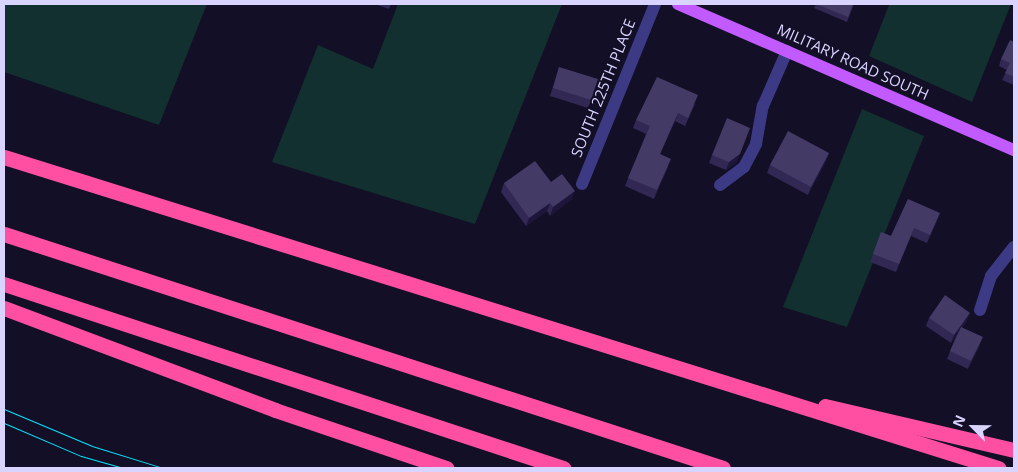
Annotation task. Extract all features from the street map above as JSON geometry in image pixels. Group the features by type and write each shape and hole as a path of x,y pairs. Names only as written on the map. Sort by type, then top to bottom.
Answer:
{"highway":[{"path":"4,157 692,374 998,468"},
{"path":"4,234 722,468"},
{"path":"4,284 563,468"},
{"path":"4,308 275,410 446,468"},
{"path":"692,374 1014,450"}],"main road":[{"name":"MILITARY ROAD SOUTH","path":"678,4 1014,150"}],"street":[{"name":"SOUTH 225TH PLACE","path":"582,184 655,4"},
{"path":"720,184 744,167 756,144 763,106 786,51"},
{"path":"980,310 991,276 1014,247"}],"green space":[{"path":"4,4 207,4 159,125 4,72"},
{"path":"398,4 562,4 475,224 272,162 318,45 373,69"},
{"path":"1011,4 972,102 869,56 889,5"},
{"path":"862,109 924,136 847,327 783,307"}],"building":[{"path":"816,4 853,4 848,17"},
{"path":"1010,40 1014,42 1014,77 1005,73 1010,63 1001,59"},
{"path":"559,67 598,79 591,100 553,88"},
{"path":"657,77 698,95 688,118 678,113 660,154 671,159 657,190 628,178 650,126 636,120"},
{"path":"727,118 750,128 740,154 729,162 712,155"},
{"path":"788,131 829,153 811,187 770,165"},
{"path":"535,161 551,182 562,174 575,191 553,207 550,203 529,218 504,183"},
{"path":"908,199 940,213 930,235 914,228 899,264 873,254 881,232 891,236"},
{"path":"945,295 970,313 954,335 929,318"},
{"path":"961,327 983,337 971,361 950,351"}],"tram line":[{"path":"4,409 92,446 163,468"},
{"path":"4,423 81,456 123,468"}]}
